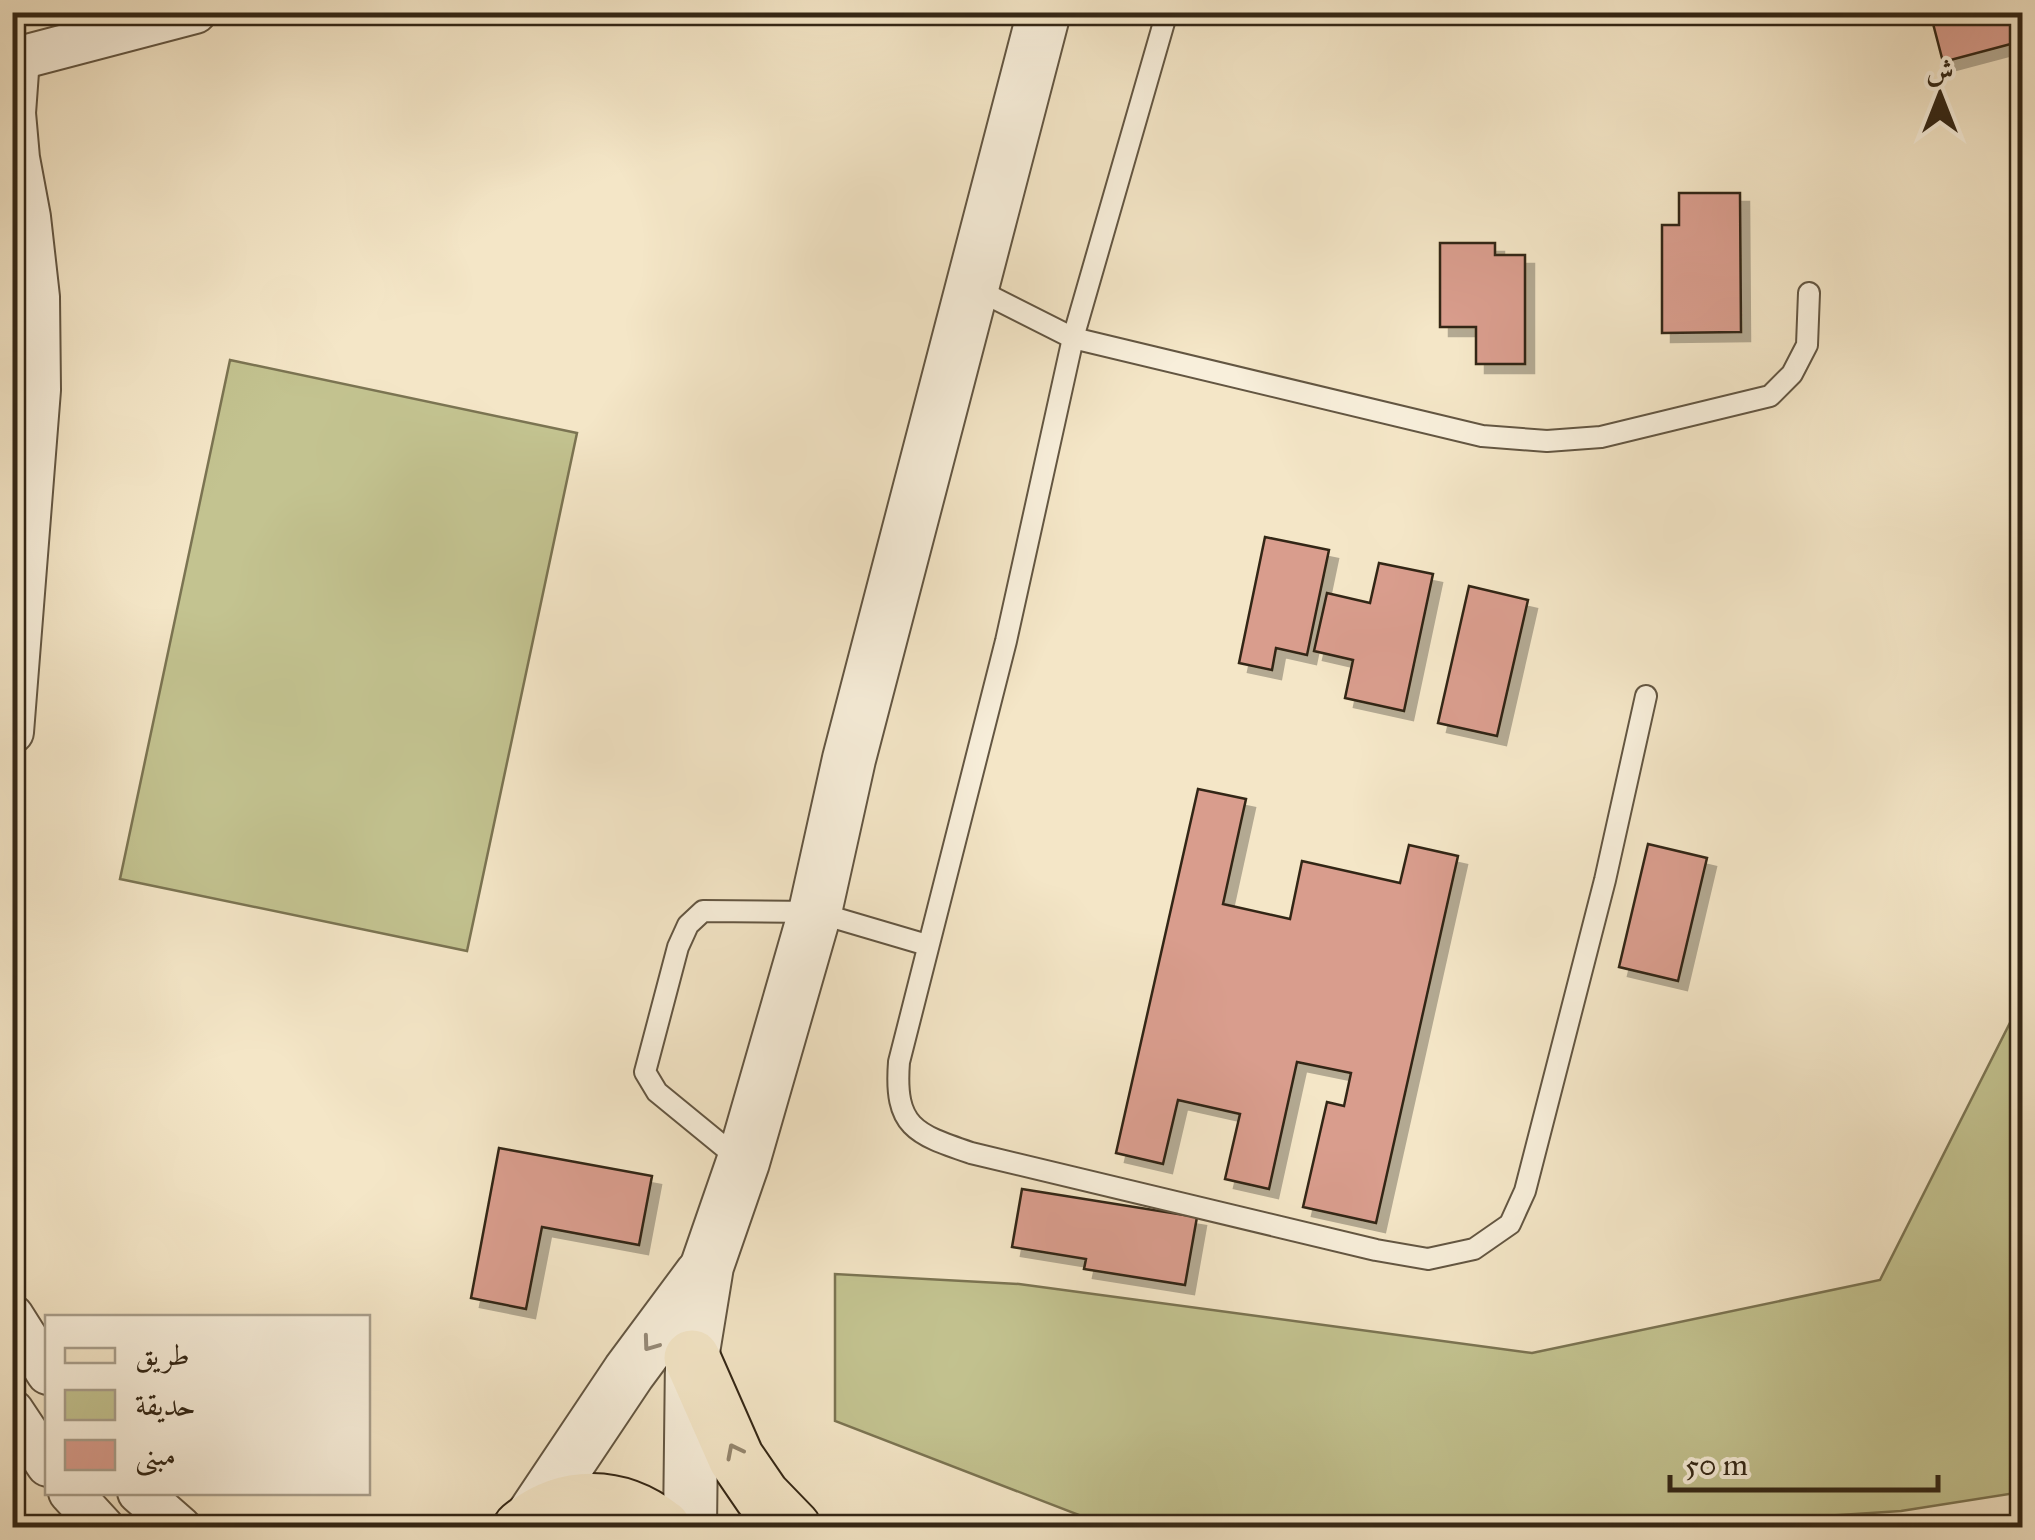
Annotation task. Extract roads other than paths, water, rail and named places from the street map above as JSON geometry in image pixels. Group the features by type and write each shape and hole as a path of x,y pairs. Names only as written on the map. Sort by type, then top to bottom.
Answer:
{"main road":[{"path":"692,1358 736,1458 762,1496 793,1528"},
{"path":"526,1524 558,1506 588,1501 620,1504 664,1528"}],"street":[{"path":"12,732 39,390 38,298 21,216 14,113 16,59 194,12"},
{"path":"690,1528 692,1358 708,1266 743,1162 815,912 848,759 1044,12"},
{"path":"526,1524 629,1372 708,1266"},
{"path":"12,1316 45,1368"},
{"path":"12,1411 45,1460"},
{"path":"73,1495 103,1528"},
{"path":"142,1495 180,1528"}],"lane":[{"path":"1167,12 1073,338 1006,641 899,1062 897,1087 903,1112 915,1130 971,1153 1376,1250 1428,1259 1474,1249 1510,1224 1525,1190 1606,880 1646,696"},
{"path":"971,286 1073,338 1482,436 1548,441 1602,437 1770,396 1792,374 1806,345 1808,293"},
{"path":"743,1162 657,1092 646,1072 678,947 688,926 702,911 815,912 927,945"}]}
